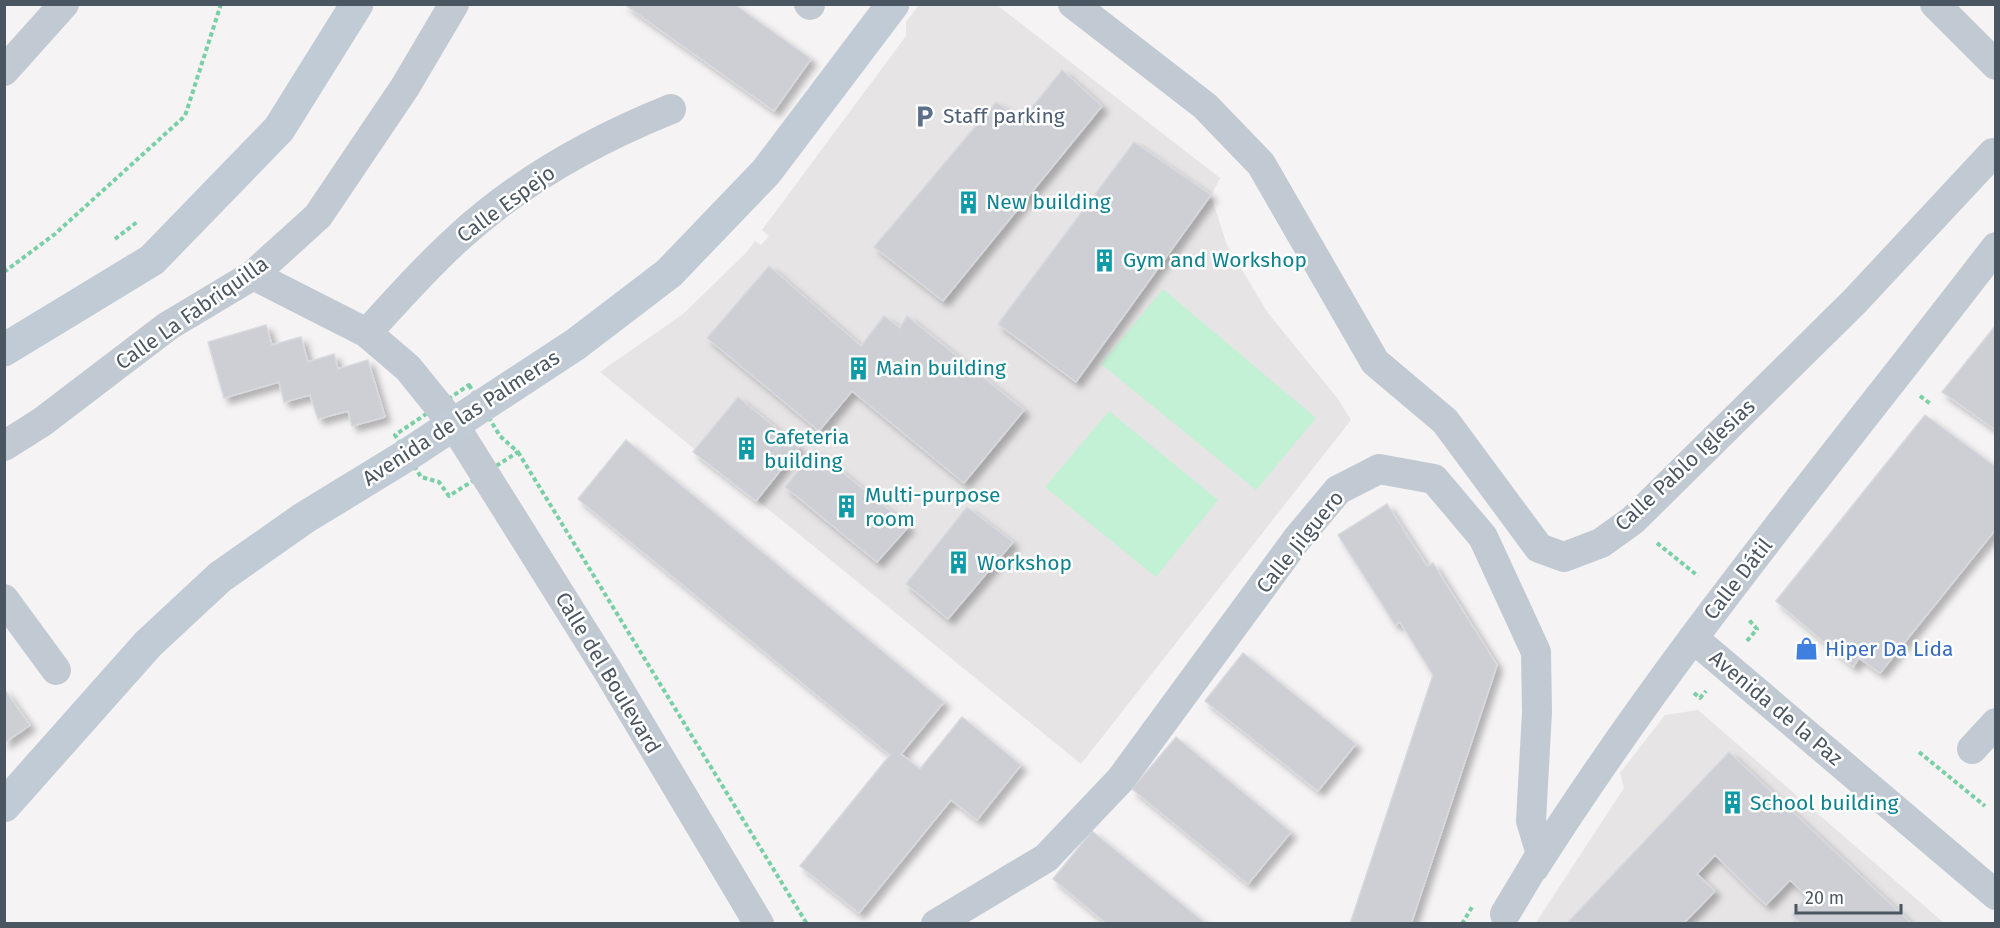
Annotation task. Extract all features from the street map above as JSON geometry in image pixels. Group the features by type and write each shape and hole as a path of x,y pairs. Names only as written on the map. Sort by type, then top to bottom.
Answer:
{"street":[{"path":"4,71 64,4"},
{"path":"4,350 152,260 279,129 357,4"},
{"name":"Calle La Fabriquilla","path":"4,446 42,422 168,326 253,275 318,216 405,87 454,4"},
{"name":"Avenida de las Palmeras","path":"4,806 148,645 220,577 304,518 454,425 576,344 669,273 766,172 893,4"},
{"name":"Calle Pablo Iglesias","path":"1073,4 1205,106 1261,164 1375,362 1445,421 1539,548 1564,557 1601,543 1633,520 1855,302 1993,153"},
{"path":"1935,4 1995,65"},
{"name":"Calle Espejo","path":"367,333 457,238 525,186 614,132 671,109"},
{"name":"Calle Dátil","path":"1502,919 1592,777 1693,638 1995,248"},
{"name":"Calle del Boulevard","path":"253,275 367,333 408,368 454,425 608,671 759,924"},
{"name":"Calle Jilguero","path":"936,924 1046,858 1121,779 1297,539 1338,490 1379,469 1434,479 1483,537 1536,652 1537,712 1531,821 1541,854 1502,919"},
{"path":"4,599 56,670"},
{"name":"Avenida de la Paz","path":"1693,638 1995,895"},
{"path":"1972,749 1995,723"}],"path":[{"path":"4,272 55,234 185,116 221,4"},
{"path":"518,452 807,924"},
{"path":"1649,537 1700,577"},
{"path":"1919,752 1985,806"}],"shaded area":[{"path":"919,5 997,5 1220,178 1211,196 1227,245 1268,313 1338,399 1351,420 1081,764 600,372 683,314 746,253 755,241 761,245 769,236 762,230 906,36 906,22"},
{"path":"1698,710 1944,923 1535,924 1624,788 1620,773 1665,715"}],"green space":[{"path":"1163,289 1316,418 1256,490 1101,364"},
{"path":"1109,411 1218,500 1156,577 1045,487"}],"building":[{"path":"624,4 734,4 811,59 774,111"},
{"name":"New building","path":"1062,70 1102,106 943,301 874,247 996,102 1021,121"},
{"name":"Gym and Workshop","path":"1134,142 1211,195 1076,382 998,324"},
{"name":"Main building","path":"769,266 861,346 884,316 900,328 907,316 1024,410 964,483 852,391 819,431 707,338"},
{"path":"266,325 272,345 301,337 308,362 334,354 338,369 368,360 385,417 352,426 348,411 318,419 310,395 284,402 279,382 224,398 208,342"},
{"path":"1996,325 1996,430 1942,392"},
{"name":"Cafeteria building","path":"738,397 799,447 756,501 693,452"},
{"path":"1925,415 1996,467 1996,529 1880,673 1859,658 1853,667 1776,601"},
{"path":"626,440 944,702 901,754 920,769 962,717 1021,765 977,820 951,800 859,913 800,866 890,755 578,499"},
{"name":"Multi-purpose room","path":"815,450 909,526 877,562 785,487"},
{"path":"1387,504 1427,566 1433,563 1497,665 1411,924 1350,924 1433,675 1400,622 1395,625 1338,535"},
{"name":"Workshop","path":"967,507 1013,542 948,619 906,584"},
{"path":"1243,653 1356,744 1318,791 1205,701"},
{"path":"4,689 30,725 4,743"},
{"path":"1176,737 1291,832 1248,884 1132,789"},
{"name":"School building","path":"1729,752 1912,924 1801,924 1792,915 1807,896 1790,880 1766,905 1715,855 1697,874 1715,891 1683,924 1568,922"},
{"path":"1092,831 1206,924 1107,924 1053,879"}],"place":[{"name":"Staff parking","path":"925,116"},
{"name":"New building","path":"968,202"},
{"name":"Gym and Workshop","path":"1105,260"},
{"name":"Main building","path":"858,368"},
{"name":"Cafeteria building","path":"746,449"},
{"name":"Multi-purpose room","path":"847,507"},
{"name":"Workshop","path":"959,563"},
{"name":"Hiper Da Lida","path":"1807,649"},
{"name":"School building","path":"1732,803"}]}
